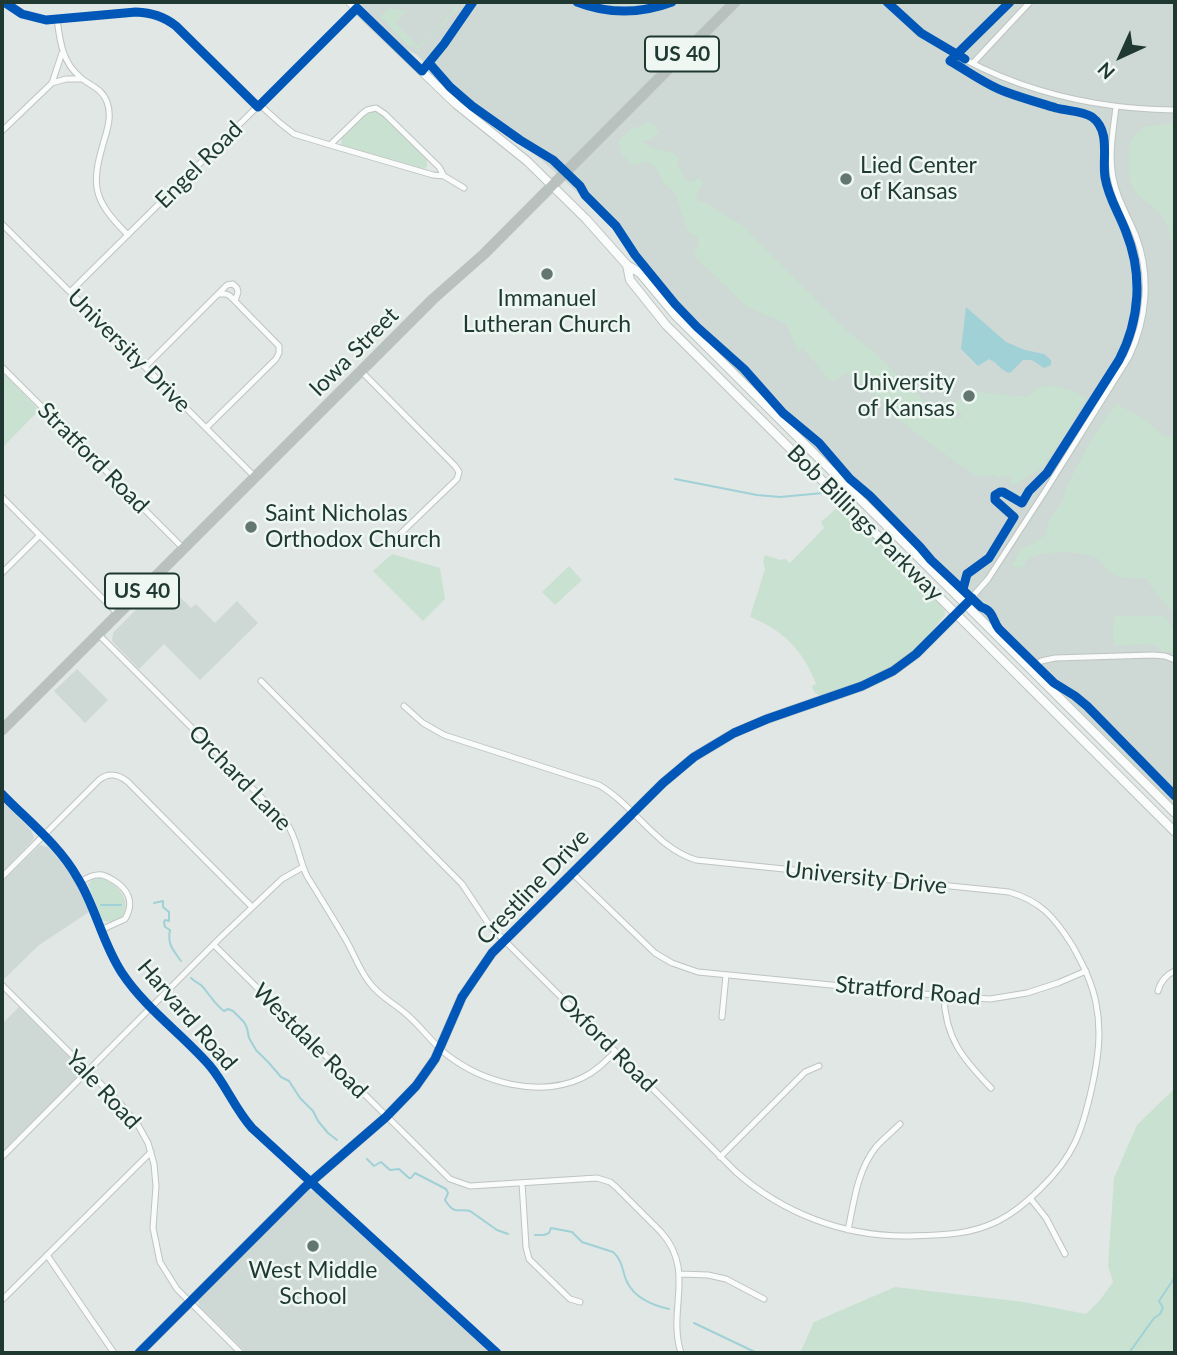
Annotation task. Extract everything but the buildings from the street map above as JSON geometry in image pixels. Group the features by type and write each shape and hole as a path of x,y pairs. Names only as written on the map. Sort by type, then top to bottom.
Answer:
{"highway":[{"name":"Iowa Street","path":"2,730 433,299 484,254 553,186 735,2"}],"main road":[{"name":"Bob Billings Parkway","path":"350,2 456,104 519,154 553,186 627,265 640,273 676,316 1175,813"},
{"name":"Bob Billings Parkway","path":"627,265 630,281 666,325 1175,832"},
{"name":"Crestline Drive","path":"139,1353 311,1182 386,1117 424,1076 440,1048 462,997 504,940 678,769 708,747 745,728 883,677 907,662 966,604"}],"street":[{"path":"4,2 13,9 46,20 136,12 160,16 176,26 259,106 294,134 444,176 464,188"},
{"path":"422,71 473,2"},
{"path":"577,2 595,8 626,12 650,9 671,2"},
{"path":"887,2 921,33 1003,77 1040,90 1116,107 1175,110"},
{"path":"974,63 1030,2"},
{"name":"Engel Road","path":"70,292 357,8"},
{"path":"52,83 62,52 57,19"},
{"path":"62,52 82,79 96,87 106,98 110,117 96,168 96,187 110,216 128,235"},
{"path":"2,131 52,83 66,79 82,79"},
{"name":"Crestline Drive","path":"966,604 988,579 1044,493 1129,356 1138,336 1144,307 1144,275 1139,246 1119,199 1112,174 1111,147 1116,107"},
{"path":"330,145 362,114 376,108 439,167 444,176"},
{"path":"426,173 431,164 430,159"},
{"name":"University Drive","path":"2,224 256,478"},
{"path":"145,367 228,285 233,284 237,288 235,301"},
{"path":"206,428 276,359 279,350 279,346 235,301 226,294 218,294"},
{"name":"Stratford Road","path":"2,367 184,549"},
{"path":"362,371 458,472 457,479 397,537"},
{"path":"2,497 119,614"},
{"path":"2,573 40,535"},
{"name":"Orchard Lane","path":"99,635 286,822 296,839 303,867 368,981 446,1054 491,1078 543,1087 582,1078 597,1069 615,1052"},
{"path":"1031,670 1041,662 1055,658 1153,655 1175,660"},
{"name":"Oxford Road","path":"261,681 462,884 485,920 504,940 751,1185 775,1201 816,1220 848,1230 900,1236 965,1233 998,1221 1030,1198"},
{"name":"University Drive","path":"404,706 423,723 443,735 600,785 617,797 667,845 696,860 1009,892 1040,907 1055,920 1086,971 1096,1001 1100,1044 1079,1136 1056,1174 1030,1198"},
{"path":"2,877 102,778 111,775 119,776 128,782 252,907"},
{"name":"Harvard Road","path":"2,794 68,863 80,882 119,968 151,1008 215,1073 252,1128 497,1353"},
{"path":"2,1157 252,907 282,879 303,867"},
{"name":"Stratford Road","path":"572,873 655,953 688,969 726,975 990,999 1027,993 1086,971"},
{"path":"80,882 95,875 108,877 127,891 130,897 130,909 125,919 101,930"},
{"name":"Westdale Road","path":"214,945 450,1180 470,1186 597,1178 610,1182 667,1239 675,1254 680,1275 676,1322 681,1353"},
{"path":"1158,991 1161,983 1175,971"},
{"path":"722,1017 726,975"},
{"name":"Yale Road","path":"2,985 131,1116 144,1134 156,1177 153,1228 165,1271 177,1289 241,1353"},
{"path":"944,996 948,1027 957,1050 991,1088"},
{"path":"720,1157 805,1072 819,1066"},
{"path":"848,1230 863,1168 877,1146 900,1124"},
{"path":"2,1300 151,1152"},
{"path":"522,1183 529,1259 570,1299 580,1302"},
{"path":"1030,1198 1054,1229 1065,1254"},
{"path":"47,1255 114,1353"},
{"path":"680,1275 708,1275 726,1279 764,1299"}],"shaded area":[{"name":"University of Kansas","path":"358,2 1175,2 1175,808 678,312 615,231 577,192 526,146 453,91 417,55 404,48"},
{"path":"164,581 191,608 196,604 215,623 237,601 258,623 200,680 164,644 139,669 112,641 113,633"},
{"path":"77,669 108,700 85,723 54,691"},
{"path":"2,801 31,830 34,837 2,872"},
{"path":"40,845 48,847 68,870 89,912 39,945 3,980 2,882"},
{"path":"19,1007 78,1066 79,1071 77,1077 2,1152 2,1024"},
{"name":"West Middle School","path":"309,1190 316,1192 490,1353 247,1353 200,1307 198,1301"}],"green space":[{"path":"457,6 460,7 418,49 408,46 380,16 390,8 407,11 395,23 418,46"},
{"path":"370,112 377,112 385,117 427,160 427,167 423,169 341,145 342,138"},
{"path":"651,122 659,131 653,139 641,141 676,155 679,158 677,164 685,179 691,182 699,178 703,183 696,193 698,201 740,223 848,332 871,349 938,415 947,414 960,419 962,416 958,411 951,411 949,407 971,391 1027,397 1036,389 1055,386 1087,398 1042,468 1013,485 1009,482 1012,475 999,478 993,475 978,477 927,442 898,419 875,394 846,373 834,381 828,379 803,348 798,352 786,324 746,306 697,259 694,250 699,244 697,236 688,232 675,193 663,183 656,168 646,161 634,166 622,155 618,142 633,127"},
{"path":"1175,123 1175,241 1171,239 1166,223 1159,213 1134,190 1129,166 1130,141 1143,127"},
{"path":"2,372 39,410 2,448"},
{"path":"1117,404 1144,419 1165,436 1175,437 1175,653 1160,650 1158,646 1143,644 1115,646 1115,616 1163,616 1173,626 1172,612 1151,587 1147,578 1120,577 1110,572 1099,560 1075,553 1043,554 1029,559 1023,568 1011,566 1021,549 1047,533 1049,520 1061,503 1084,453 1102,422"},
{"path":"839,506 944,607 945,615 903,660 881,674 820,696 814,692 812,686 816,684 798,651 782,635 750,617 765,569 765,555 785,559 790,563 824,528 821,522"},
{"path":"392,554 440,568 445,599 423,621 373,571"},
{"path":"569,566 582,580 555,605 542,592"},
{"path":"100,878 113,884 125,900 123,915 118,920 102,920 88,884 93,879"},
{"path":"1175,1088 1175,1353 800,1353 814,1322 895,1287 1024,1302 1086,1314 1113,1282 1108,1266 1114,1178 1137,1125"}],"water":[{"path":"966,307 1006,342 1044,354 1051,360 1051,365 1044,368 1032,360 1023,360 1010,373 989,359 978,366 961,349"}],"waterway":[{"path":"675,479 757,495 780,497 823,493"},
{"path":"154,903 163,901 163,907 169,912 169,921 165,920 165,927 170,930 170,943 181,961"},
{"path":"101,905 121,905"},
{"path":"191,978 201,985 220,1008 233,1011 244,1022 256,1050 281,1077 289,1081 318,1121 337,1140"},
{"path":"367,1159 374,1166 381,1162 390,1170 399,1169 409,1178 415,1173 446,1189 448,1193 445,1200 451,1208 470,1211 497,1230 508,1234"},
{"path":"535,1235 549,1233 551,1228 572,1232 582,1242 613,1252 620,1260 632,1289 649,1302 669,1309"},
{"path":"1129,1353 1154,1318 1160,1314 1163,1308 1159,1301 1175,1277"},
{"path":"694,1323 757,1353"}],"cycle path":[{"path":"4,2 22,14 46,20 136,12 162,17 176,26 258,107 357,8 422,71 473,2"},
{"path":"577,2 600,9 624,11 648,9 672,2"},
{"path":"887,2 921,33 965,59"},
{"path":"963,589 967,574 989,558 1014,517 995,500 995,495 1003,492 1022,503 1029,491 1047,473 1119,360 1131,329 1137,297 1131,248 1106,184 1104,137 1098,123 1084,113 1056,108 999,89 950,61 1010,2"},
{"path":"429,63 450,87 472,106 553,160 580,186 585,195 616,226 635,255 675,304 697,327 744,369 783,413 819,443 850,479 870,496 931,560 988,611 999,629 1054,683 1087,706 1175,796"},
{"path":"139,1353 305,1187 386,1117 416,1086 435,1059 462,997 492,953 663,783 694,757 734,733 862,686 893,671 916,654 972,598"},
{"path":"2,794 70,865 84,889 109,950 122,973 153,1010 210,1066 252,1128 497,1353"}],"place":[{"name":"Lied Center of Kansas","path":"846,179"},
{"name":"Immanuel Lutheran Church","path":"547,274"},
{"name":"University of Kansas","path":"969,396"},
{"name":"Saint Nicholas Orthodox Church","path":"251,527"},
{"name":"West Middle School","path":"313,1246"}]}
